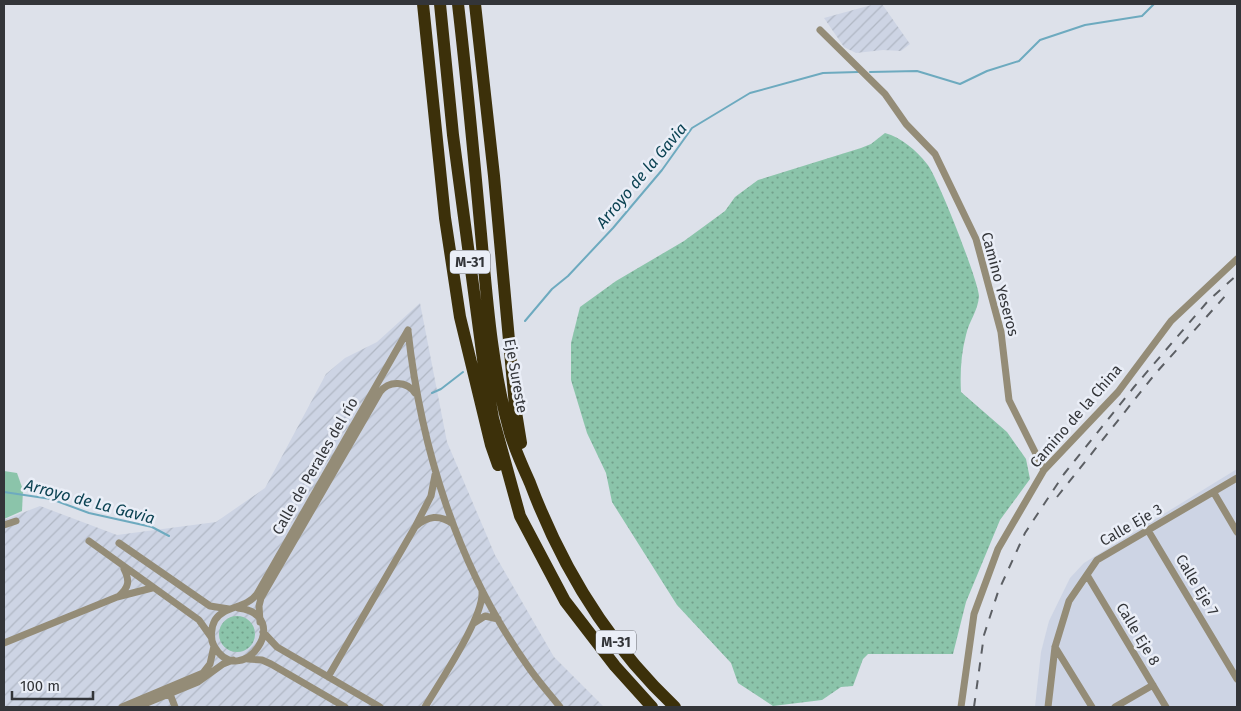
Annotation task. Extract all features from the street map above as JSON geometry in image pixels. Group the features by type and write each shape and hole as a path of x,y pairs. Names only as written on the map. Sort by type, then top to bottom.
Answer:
{"highway":[{"path":"423,4 445,218 460,317 491,445 506,487 520,516"},
{"name":"Eje Sureste","path":"440,4 453,135 484,367 493,418 520,516 565,602 615,666 652,707"},
{"name":"Eje Sureste","path":"458,4 487,298 499,386 511,435 538,504 568,568 590,606 626,656 675,707"},
{"path":"475,4 495,186 515,406 520,437 538,504"}],"street":[{"name":"Camino Yeseros","path":"820,30 885,94 906,124 927,149 935,154 976,239 1001,332 1010,400 1019,422 1030,438 1044,470"},
{"name":"Camino de la China","path":"961,707 974,614 998,549 1044,470 1118,392 1171,321 1237,259"},
{"name":"Calle de Perales del río","path":"235,608 252,601 260,590 408,330 417,395"},
{"name":"Calle de Perales del río","path":"260,623 259,606 261,598 380,392 387,385 400,384 413,390 417,395"},
{"path":"417,395 435,471 453,524 482,589 498,619 527,665 560,707"},
{"path":"328,677 416,526 431,496 435,471"},
{"name":"Calle Eje 3","path":"1048,707 1055,647 1069,600 1097,560 1149,532 1237,478"},
{"path":"1214,493 1237,532"},
{"path":"416,526 427,518 435,516 453,524"},
{"path":"4,526 16,520"},
{"name":"Calle Eje 7","path":"1149,532 1237,679"},
{"path":"89,542 202,623 212,638 214,646 210,664 203,673 122,707"},
{"path":"119,542 210,606 235,608 250,612 260,623 263,632 277,647 380,707"},
{"path":"117,597 126,590 128,583 124,568"},
{"name":"Calle Eje 8","path":"1087,574 1166,707"},
{"path":"4,643 117,597 152,588"},
{"path":"425,707 472,625 482,603 482,589"},
{"path":"212,638 215,620 225,612 235,608"},
{"path":"472,625 485,616 498,619"},
{"path":"245,659 257,651 262,641 263,632"},
{"path":"214,646 222,655 233,660"},
{"path":"1055,647 1092,707"},
{"path":"137,707 198,682 223,664 233,660 245,659 262,660 271,664 345,707"},
{"path":"1116,707 1153,685"},
{"path":"170,694 175,707"}],"shaded area":[{"path":"875,4 882,4 910,44 901,51 883,50 856,53 844,47 824,18"},
{"path":"420,303 447,442 495,555 554,657 604,707 4,707 4,520 40,506 117,535 216,522 265,488 326,374 345,358 377,342"},
{"path":"1237,469 1237,707 1035,707 1041,652 1049,621 1070,578 1084,563"}],"green space":[{"path":"885,133 903,141 914,150 932,172 957,229 977,287 978,301 967,330 963,349 961,392 1007,432 1026,459 1030,479 1000,520 966,602 953,654 868,654 863,659 853,686 841,687 822,700 773,706 738,683 731,663 677,605 612,502 606,473 587,433 571,380 571,343 580,307 616,281 684,241 725,211 735,197 758,180 861,148 871,144"},
{"path":"4,471 17,473 23,490 22,511 4,519"},
{"path":"237,616 244,617 250,621 254,627 254,641 250,647 244,651 237,652 230,651 224,647 220,641 219,634 220,627 224,621 230,617"}],"waterway":[{"name":"Arroyo de la Gavia","path":"870,72 917,71 960,84 987,71 1019,61 1040,40 1085,25 1142,16 1154,4"},
{"name":"Arroyo de la Gavia","path":"525,321 552,289 568,276 613,228 662,170 692,128 750,93 823,73 858,72"},
{"name":"Arroyo de la Gavia","path":"432,393 441,389 463,372"},
{"name":"Arroyo de La Gavia","path":"4,492 51,499 89,513 152,527 169,536"}],"railway":[{"path":"974,707 984,635 998,592 1025,533 1064,474 1134,387 1208,301 1237,275"},
{"path":"1057,497 1155,374 1227,294"}]}
